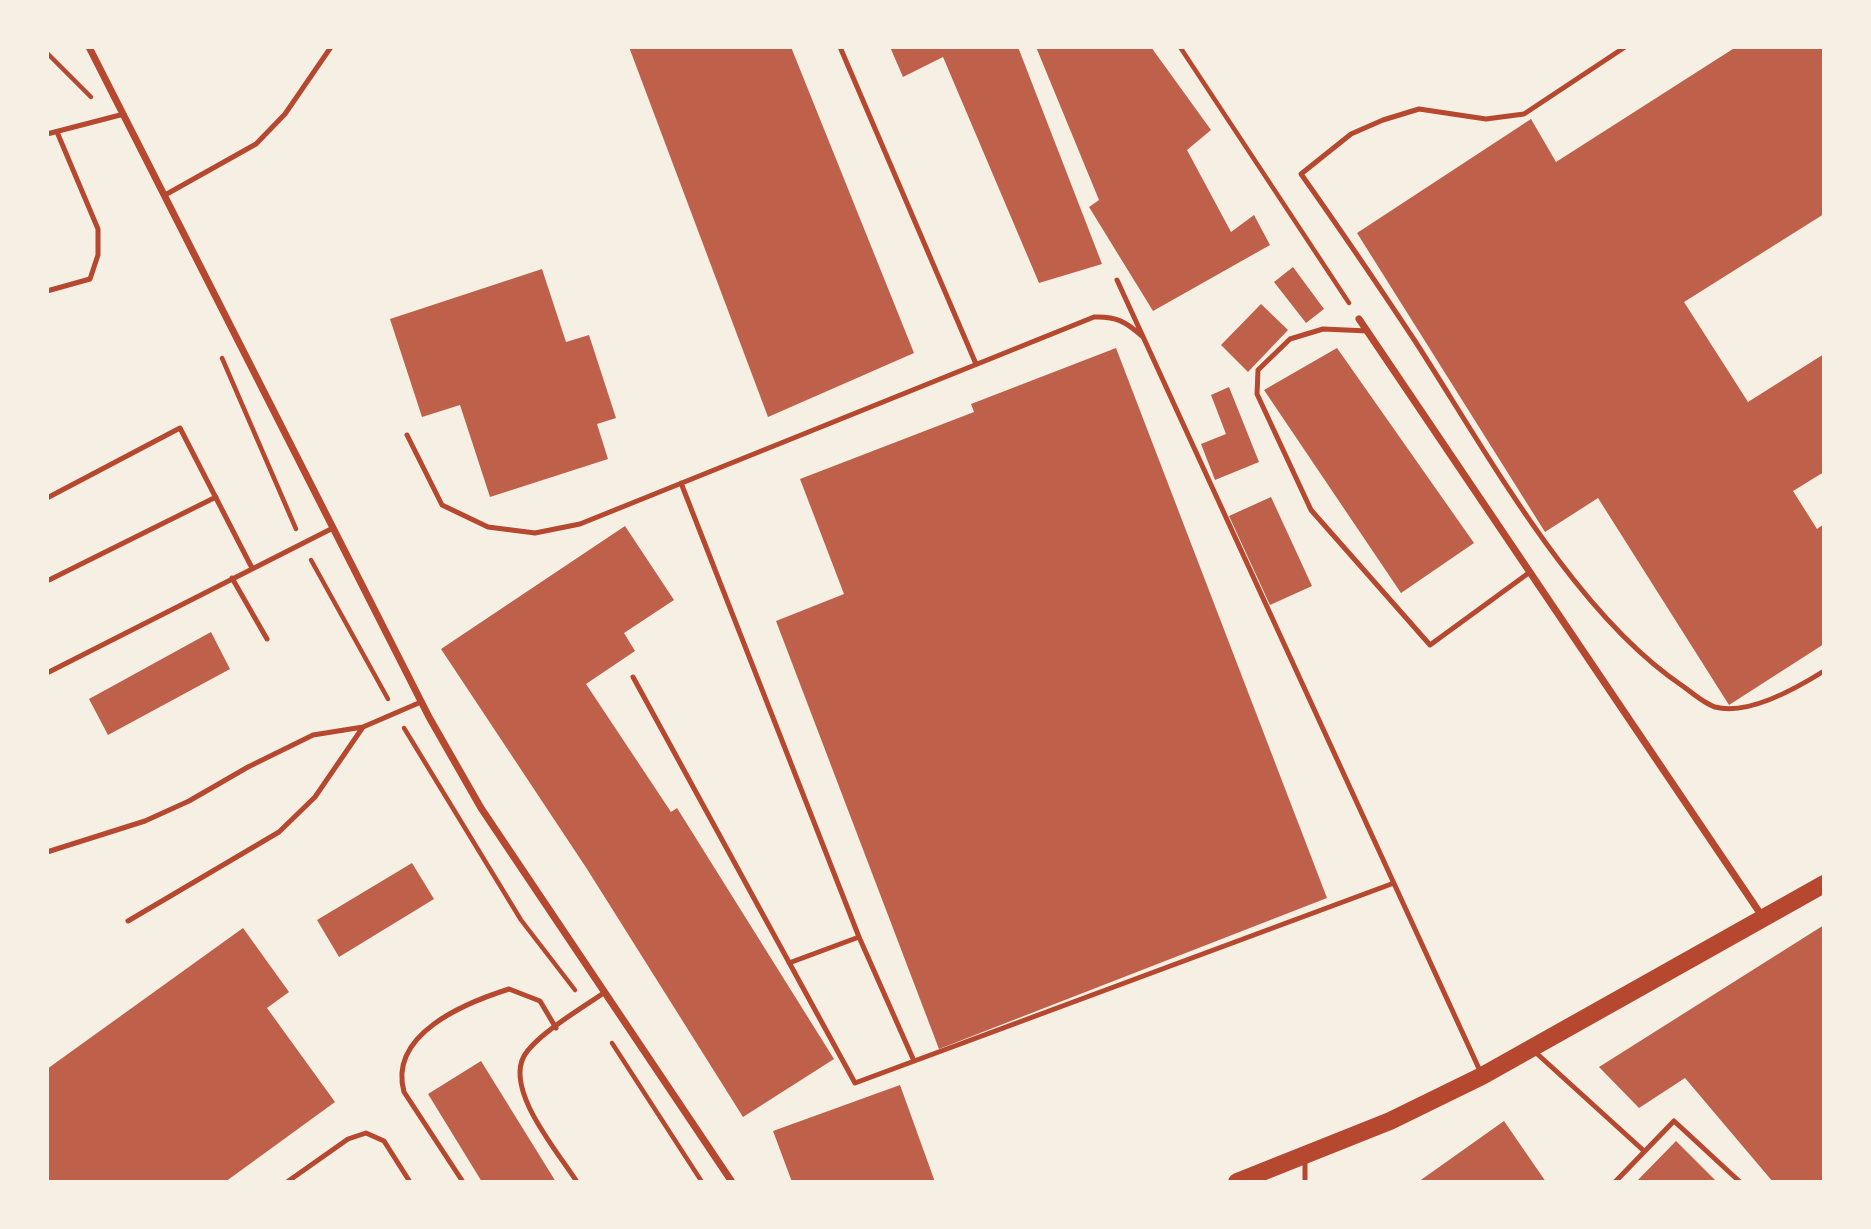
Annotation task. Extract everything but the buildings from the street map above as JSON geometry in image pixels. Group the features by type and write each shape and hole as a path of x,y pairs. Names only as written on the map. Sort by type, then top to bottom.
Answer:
{"main road":[{"path":"1237,1182 1390,1121 1482,1076 1824,884"}],"street":[{"path":"89,47 421,702 481,808 733,1182"},
{"path":"1359,319 1764,919"}],"lane":[{"path":"165,195 256,144 285,114 331,47"},
{"path":"840,47 976,364"},
{"path":"1625,47 1524,114 1486,119 1419,109 1382,120 1351,134 1301,174 1372,275 1519,501 1587,597 1653,667 1715,707 1751,706 1799,687 1824,671"},
{"path":"47,134 124,114"},
{"path":"47,290 90,279 98,255 98,229 57,132"},
{"path":"1118,280 1482,1076"},
{"path":"407,435 442,505 488,527 535,533 580,524 1094,317 1112,316 1126,323 1144,338"},
{"path":"1368,331 1322,330 1290,339 1258,370 1257,394 1311,510 1430,645 1530,572"},
{"path":"47,498 180,428 252,568"},
{"path":"681,483 859,937 914,1061"},
{"path":"47,581 216,497"},
{"path":"47,673 334,528"},
{"path":"232,578 268,639"},
{"path":"633,677 855,1083 1394,883"},
{"path":"47,852 156,816 313,736 363,727 421,702"},
{"path":"128,921 279,832 315,797 363,727"},
{"path":"789,963 859,937"},
{"path":"463,1182 404,1092 399,1075 409,1052 447,1013 509,989 540,1001 556,1028"},
{"path":"577,1182 523,1097 519,1074 524,1056 556,1028 606,992"},
{"path":"1532,1049 1644,1152"},
{"path":"1615,1182 1674,1121 1740,1182"},
{"path":"288,1182 348,1139 366,1133 384,1141 410,1182"},
{"path":"1305,1155 1305,1182"}],"path":[{"path":"1180,47 1359,319"}]}
